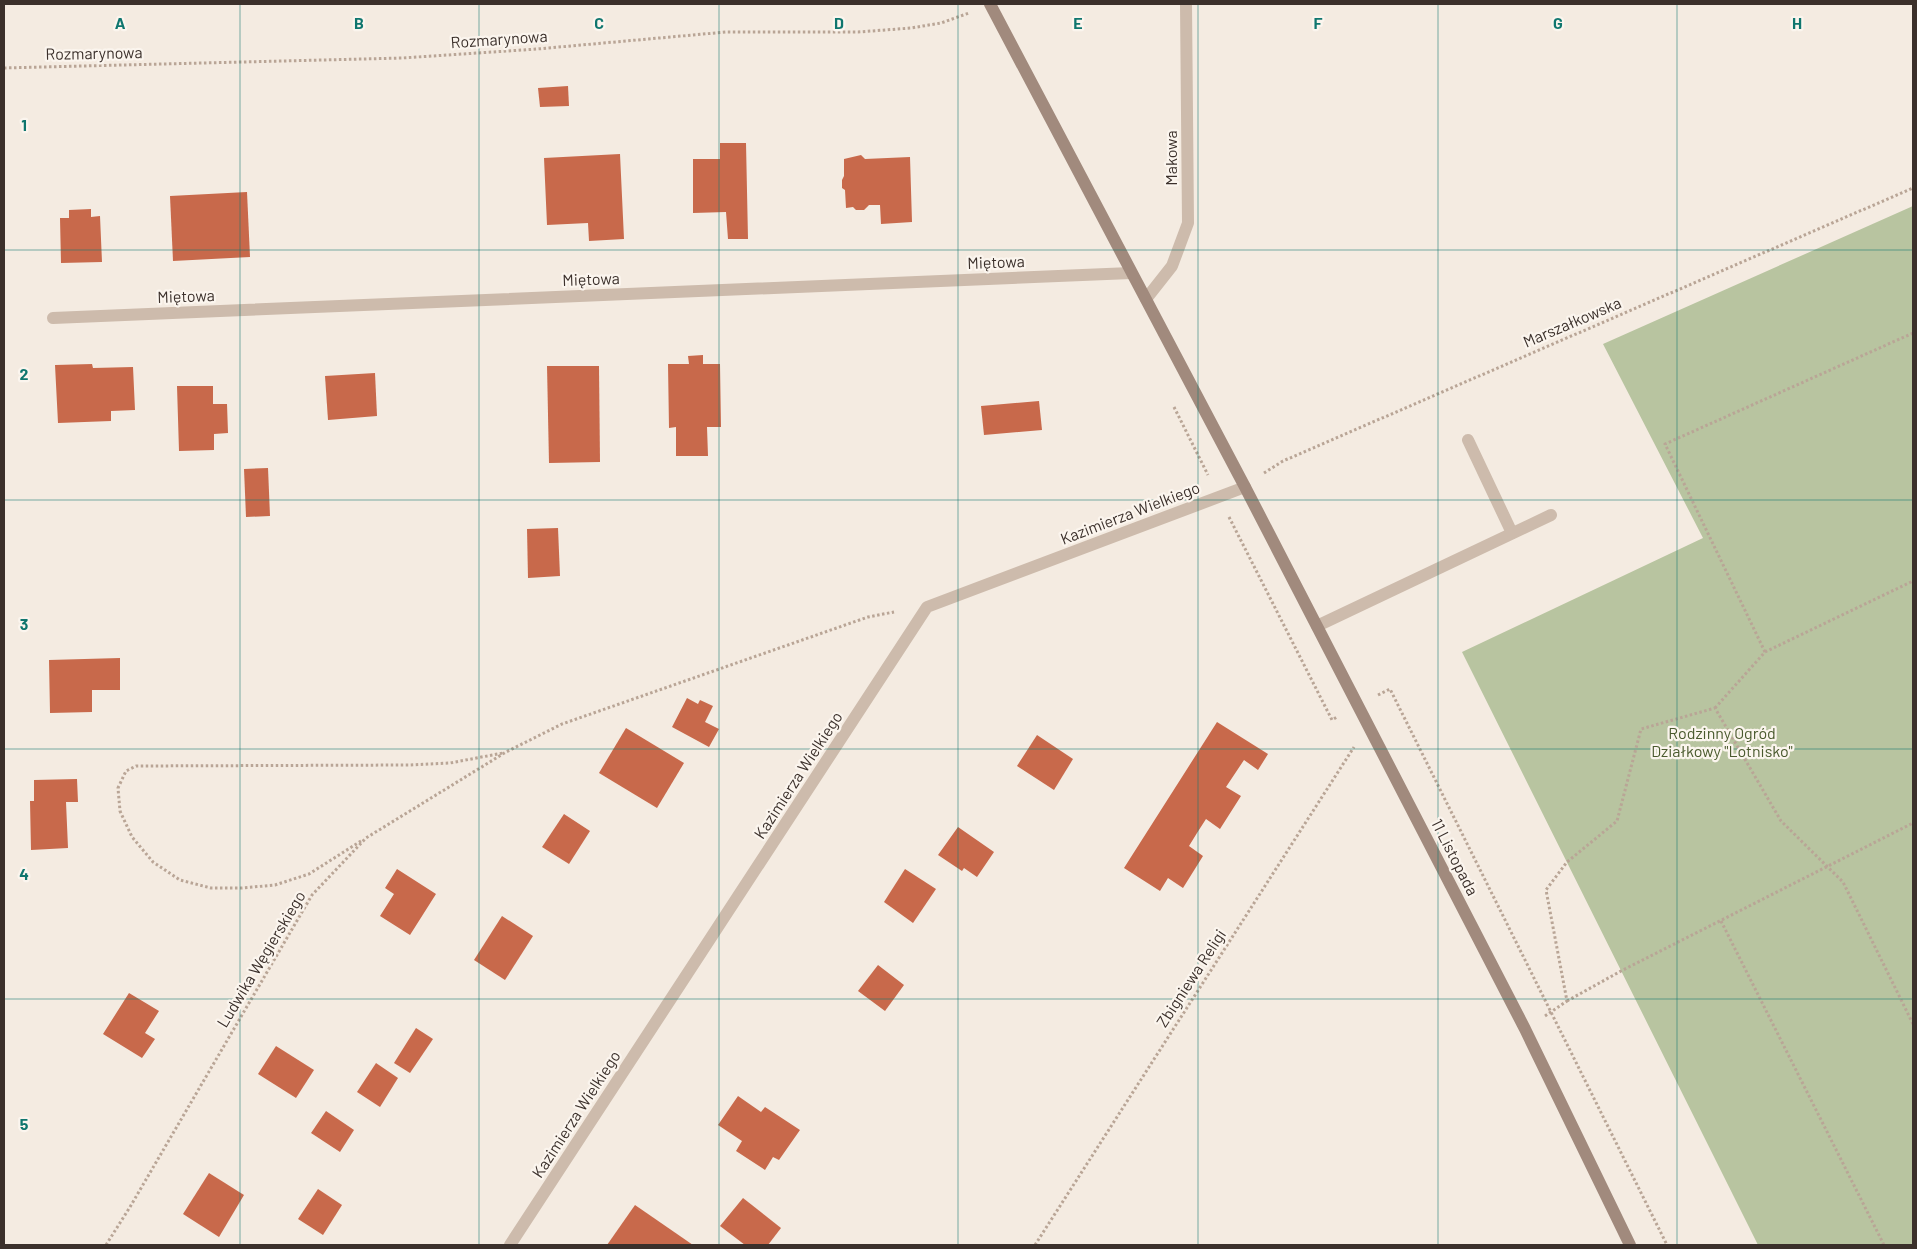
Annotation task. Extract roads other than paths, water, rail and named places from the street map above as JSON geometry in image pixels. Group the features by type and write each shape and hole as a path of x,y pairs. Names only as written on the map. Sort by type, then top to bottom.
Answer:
{"street":[{"name":"Makowa","path":"1146,299 1172,266 1188,224 1186,4"},
{"name":"11 Listopada","path":"991,5 1317,626 1525,1030 1630,1245"},
{"name":"Miętowa","path":"53,318 1131,273"},
{"path":"1468,440 1512,533"},
{"name":"Kazimierza Wielkiego","path":"510,1245 927,606 1245,487"},
{"path":"1317,626 1551,515"}],"park label":[{"name":"Rodzinny Ogród Działkowy \"Lotnisko\"","path":"1722,742"}]}
